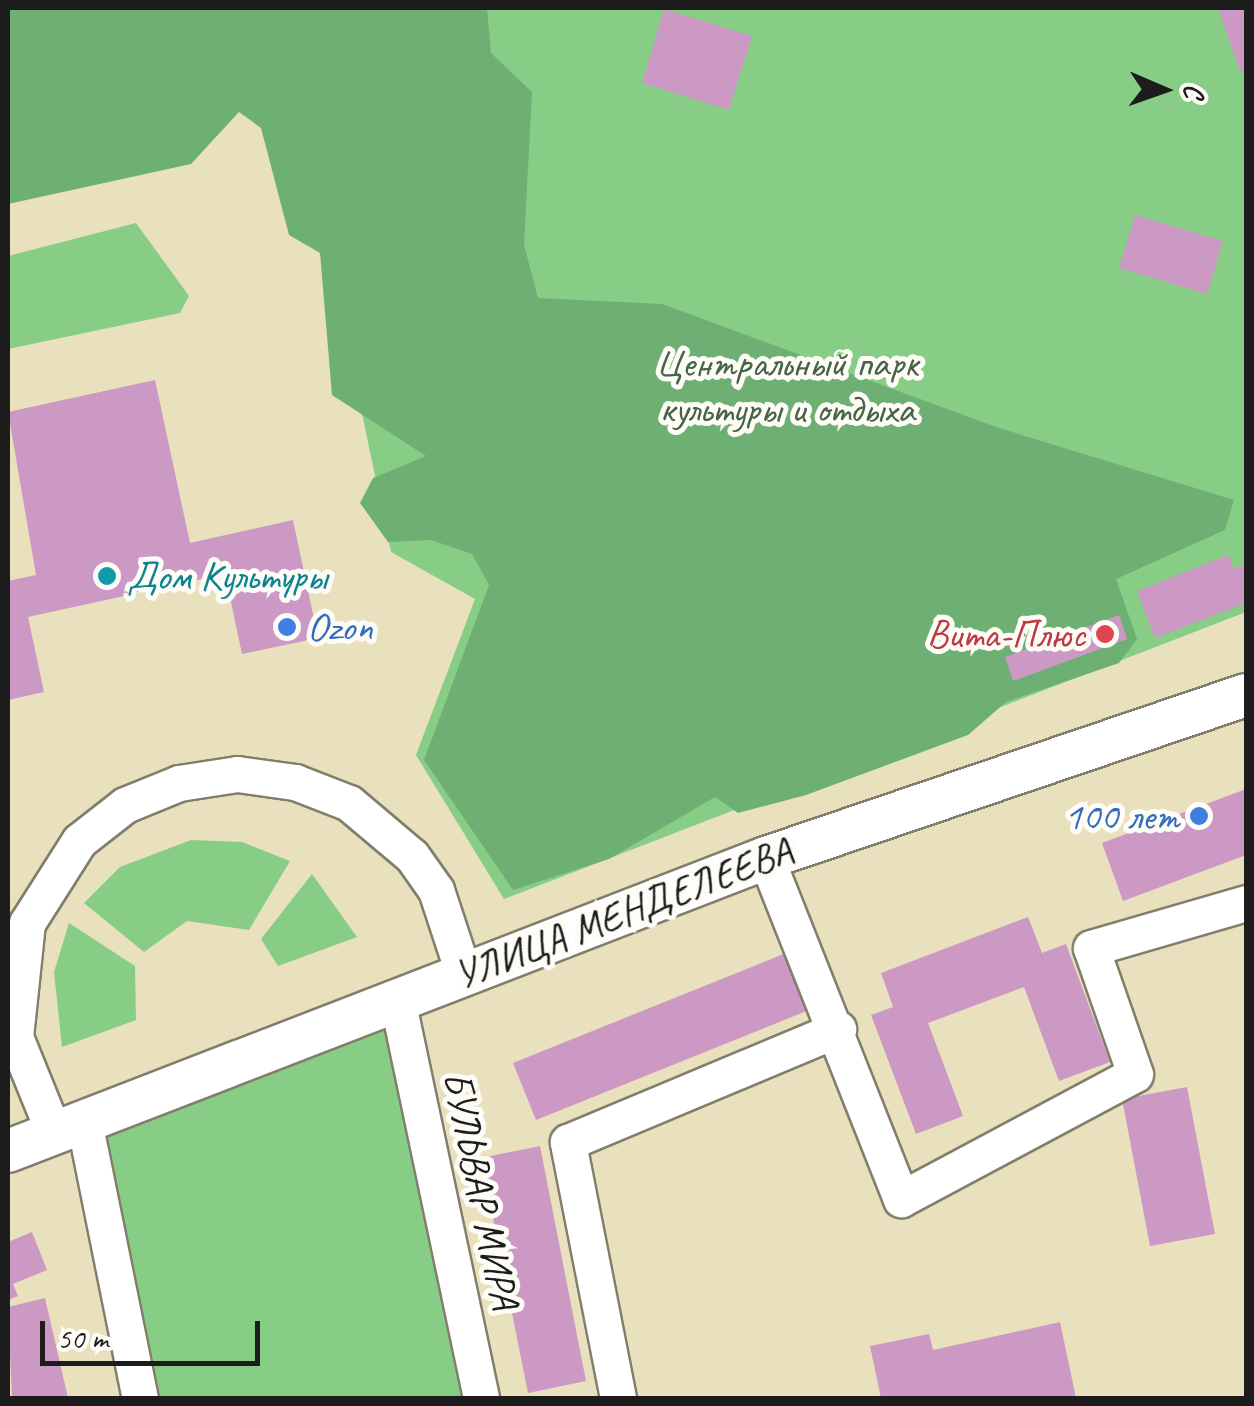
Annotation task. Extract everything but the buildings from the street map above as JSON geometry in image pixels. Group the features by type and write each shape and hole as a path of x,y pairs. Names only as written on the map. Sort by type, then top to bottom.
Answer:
{"main road":[{"name":"УЛИЦА МЕНДЕЛЕЕВА","path":"8,1151 766,858 1246,695"}],"street":[{"path":"140,1398 69,1127 15,1038 26,923 78,841 125,805 179,783 237,774 295,782 350,803 412,856 436,890 463,972"},
{"path":"766,858 838,1028 901,1199 1135,1074 1091,948 1246,903"},
{"name":"БУЛЬВАР МИРА","path":"397,999 482,1398"},
{"path":"618,1398 568,1142 838,1028"}],"green space":[{"path":"8,8 487,8 491,53 532,92 524,245 538,298 662,304 996,427 1234,500 1225,530 1116,579 1137,639 1119,663 1006,702 968,735 806,795 738,813 715,797 609,859 513,890 424,760 489,585 472,554 431,540 388,542 360,503 373,478 426,456 332,395 320,253 289,235 261,128 239,112 191,164 8,204"},
{"name":"Центральный парк культуры и отдыха","path":"277,8 1246,8 1246,612 504,899 416,755 475,599 391,552"},
{"path":"136,223 189,296 180,313 8,349 8,256"},
{"path":"191,840 242,842 290,861 249,930 187,921 144,952 84,903 120,867"},
{"path":"312,874 357,937 278,966 261,939"},
{"path":"69,923 135,966 136,1020 62,1047 54,972"},
{"path":"397,999 481,1398 140,1398 84,1121"}],"place":[{"name":"Дом Культуры","path":"107,576"},
{"name":"Ozon","path":"287,627"},
{"name":"Вита-Плюс","path":"1105,634"},
{"name":"100 лет","path":"1199,816"}]}
